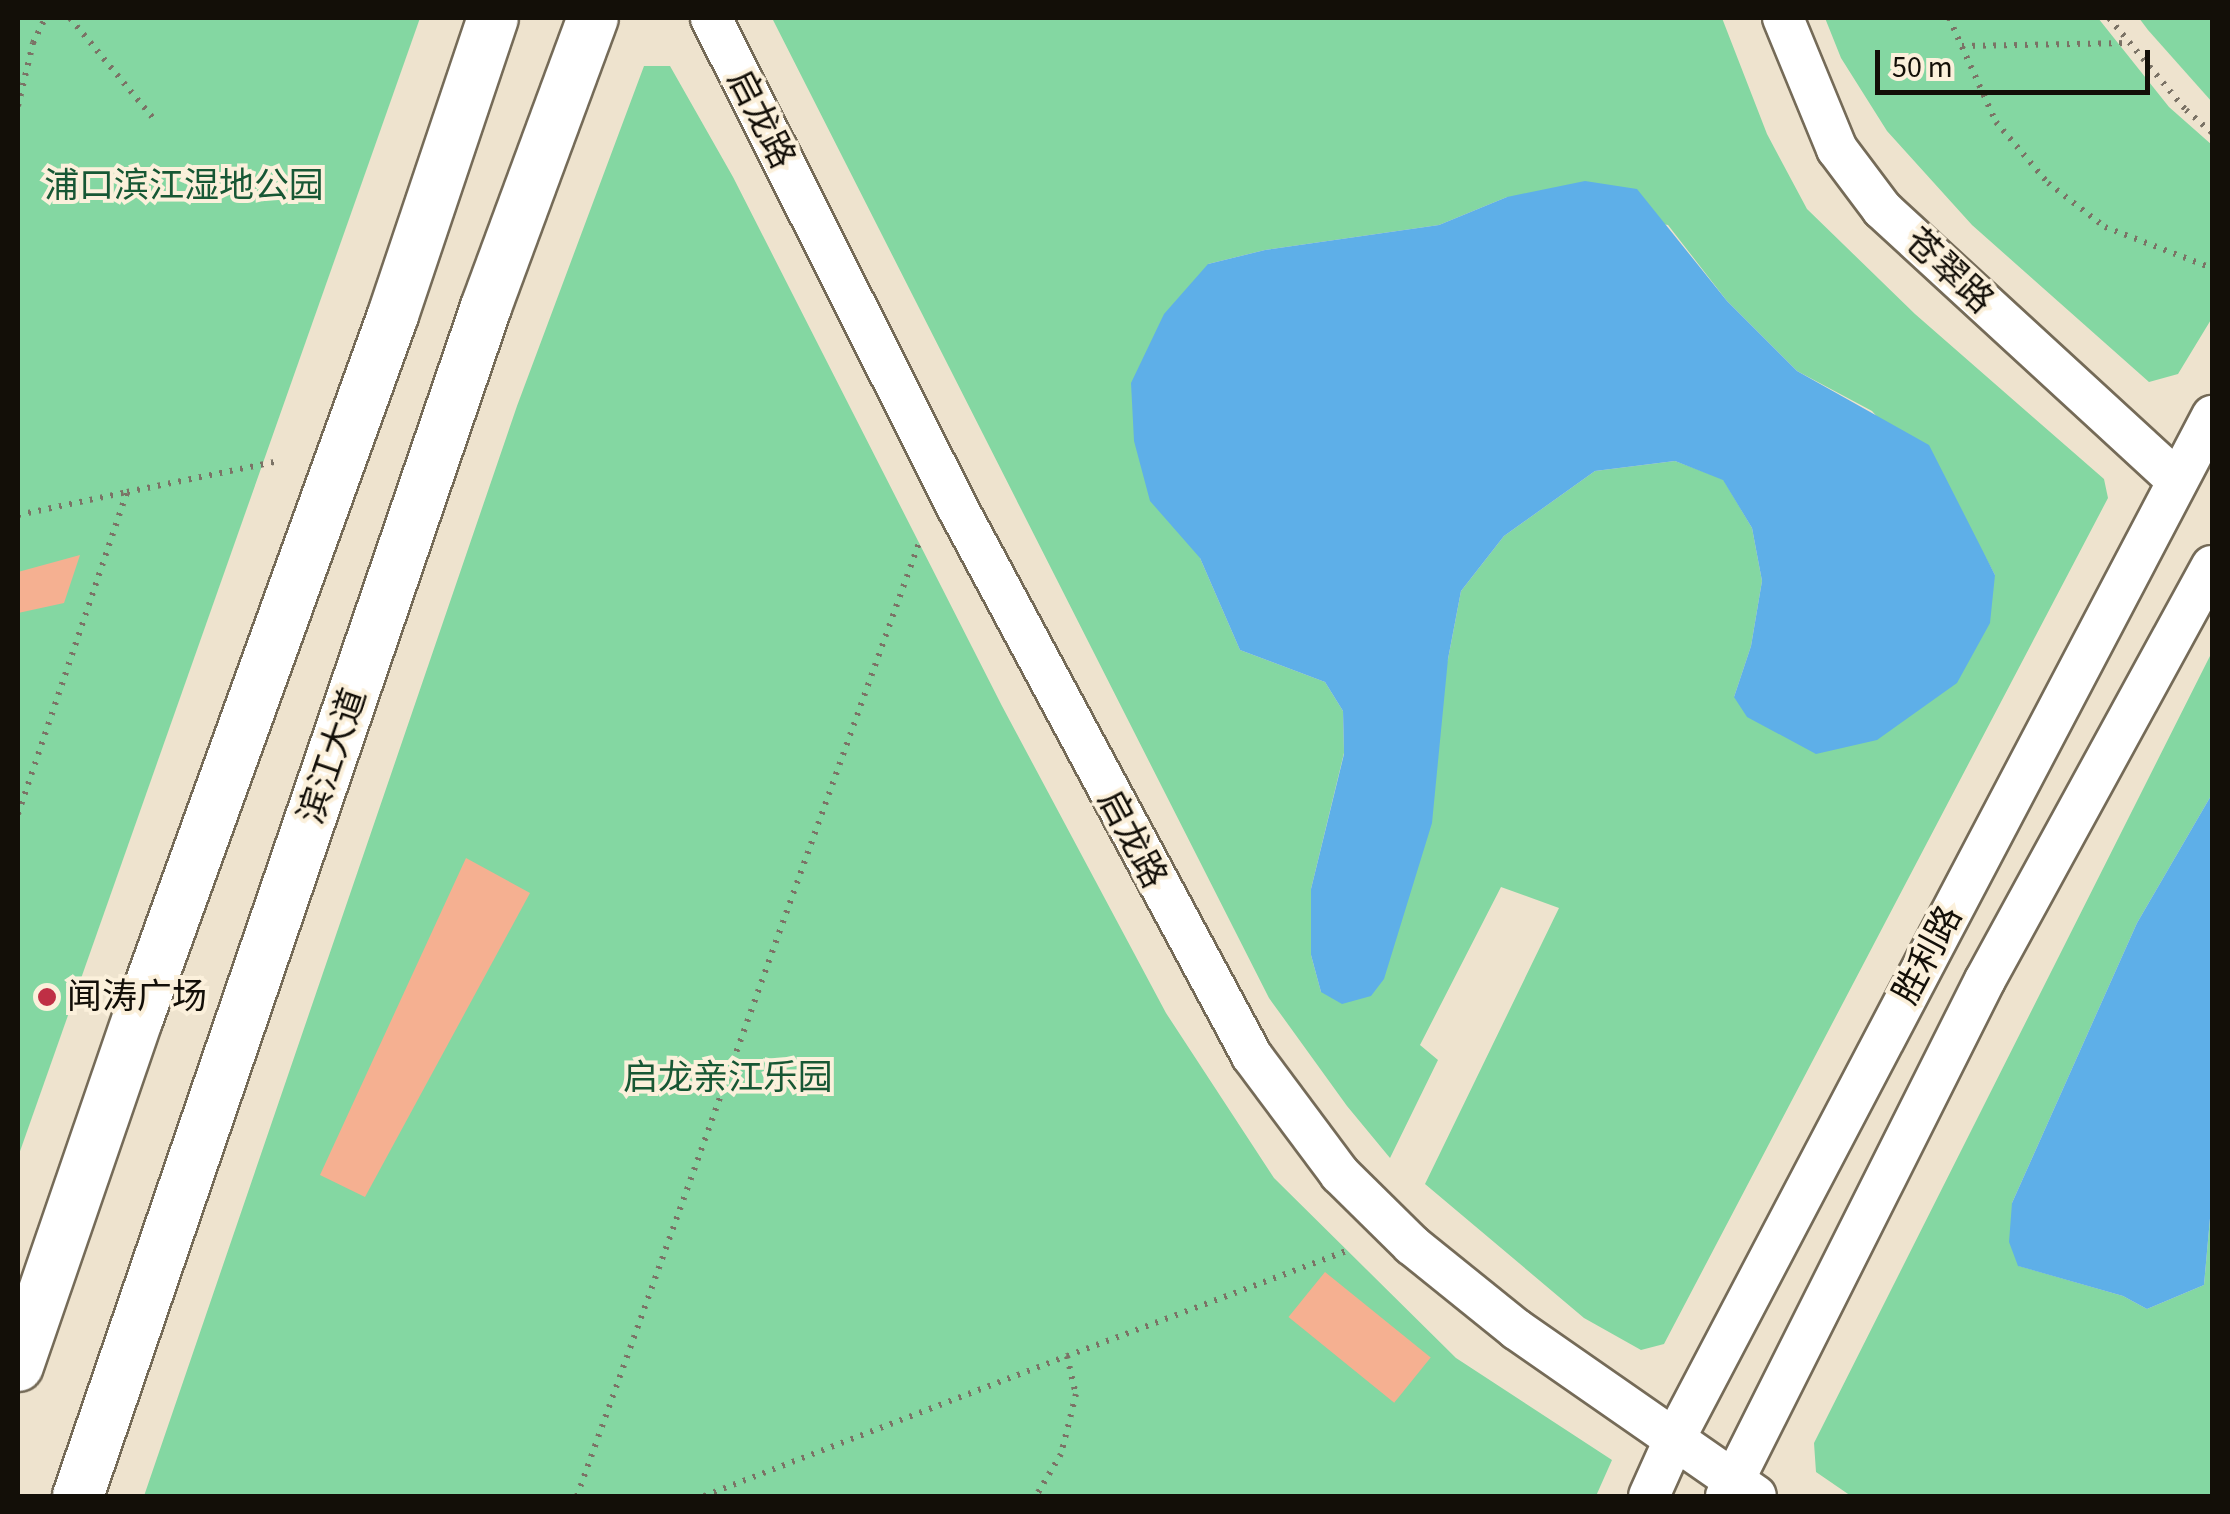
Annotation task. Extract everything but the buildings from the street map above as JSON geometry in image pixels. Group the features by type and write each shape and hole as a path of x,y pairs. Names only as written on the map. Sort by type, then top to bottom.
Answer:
{"main road":[{"path":"18,1366 138,1018 393,315 493,18"},
{"name":"滨江大道","path":"78,1496 486,307 593,18"}],"street":[{"name":"启龙路","path":"711,18 983,558 1252,1056 1340,1174 1412,1246 1516,1329 1674,1440 1738,1491"},
{"name":"苍翠路","path":"1783,18 1837,149 1882,208 2176,480"},
{"name":"胜利路","path":"1649,1496 1674,1440 2212,416"},
{"path":"1738,1491 1850,1243 1985,980 2212,566"},
{"path":"1794,1211 1794,1248 1804,1257 1821,1260 1850,1243"}],"path":[{"path":"18,106 33,42 45,18"},
{"path":"70,18 154,119"},
{"path":"1948,18 1996,122 2048,183 2105,227 2212,268"},
{"path":"2109,18 2186,110 2212,133"},
{"path":"1962,46 2129,42"},
{"path":"18,514 280,461"},
{"path":"18,814 127,492"},
{"path":"578,1496 919,543"},
{"path":"704,1496 1346,1251"},
{"path":"1036,1496 1061,1454 1076,1394 1067,1356"}],"green space":[{"name":"浦口滨江湿地公园","path":"18,18 420,18 18,1157"},
{"path":"772,18 1722,18 1767,134 1807,209 1915,314 2104,479 2108,498 1664,1344 1641,1350 1584,1318 1425,1184 1559,908 1501,887 1420,1045 1438,1060 1390,1158 1269,998","holes":["1507,197 1668,225 1727,301 1797,371 1872,411 1960,510 1995,575 1734,697 1751,646 1762,581 1752,528 1723,479 1675,461 1595,471 1504,536 1461,591 1448,659 1321,992 1311,955 1311,889 1344,753 1343,711 1325,682 1240,650 1200,558 1208,264 1265,250 1439,225"]},
{"path":"1825,18 2098,18 2169,107 2212,145 2212,318 2178,374 2149,382 1972,225 1887,131 1841,58"},
{"path":"2139,18 2212,18 2212,102 2148,30"},
{"name":"启龙亲江乐园","path":"644,66 670,66 733,177 1002,706 1166,1013 1274,1178 1456,1358 1612,1460 1596,1496 144,1496 517,406"},
{"path":"2212,652 2212,794 2137,923 2012,1203 2019,1266 2123,1296 2147,1309 2204,1285 2212,1196 2212,1496 1851,1496 1816,1472 1814,1443"}],"water":[{"path":"1585,181 1637,189 1727,301 1797,371 1929,445 1995,575 1990,623 1957,683 1877,740 1816,754 1747,717 1734,697 1751,646 1762,581 1752,528 1723,480 1675,461 1595,471 1504,536 1461,591 1448,659 1432,823 1384,979 1371,996 1342,1004 1321,992 1311,955 1311,889 1344,754 1343,711 1325,682 1240,650 1200,558 1150,501 1134,441 1131,383 1164,314 1208,264 1265,250 1439,225 1507,197"},
{"path":"2212,794 2212,1196 2204,1285 2147,1309 2123,1296 2018,1266 2009,1242 2012,1203 2137,923"}],"place":[{"name":"闻涛广场","path":"47,997"}]}
